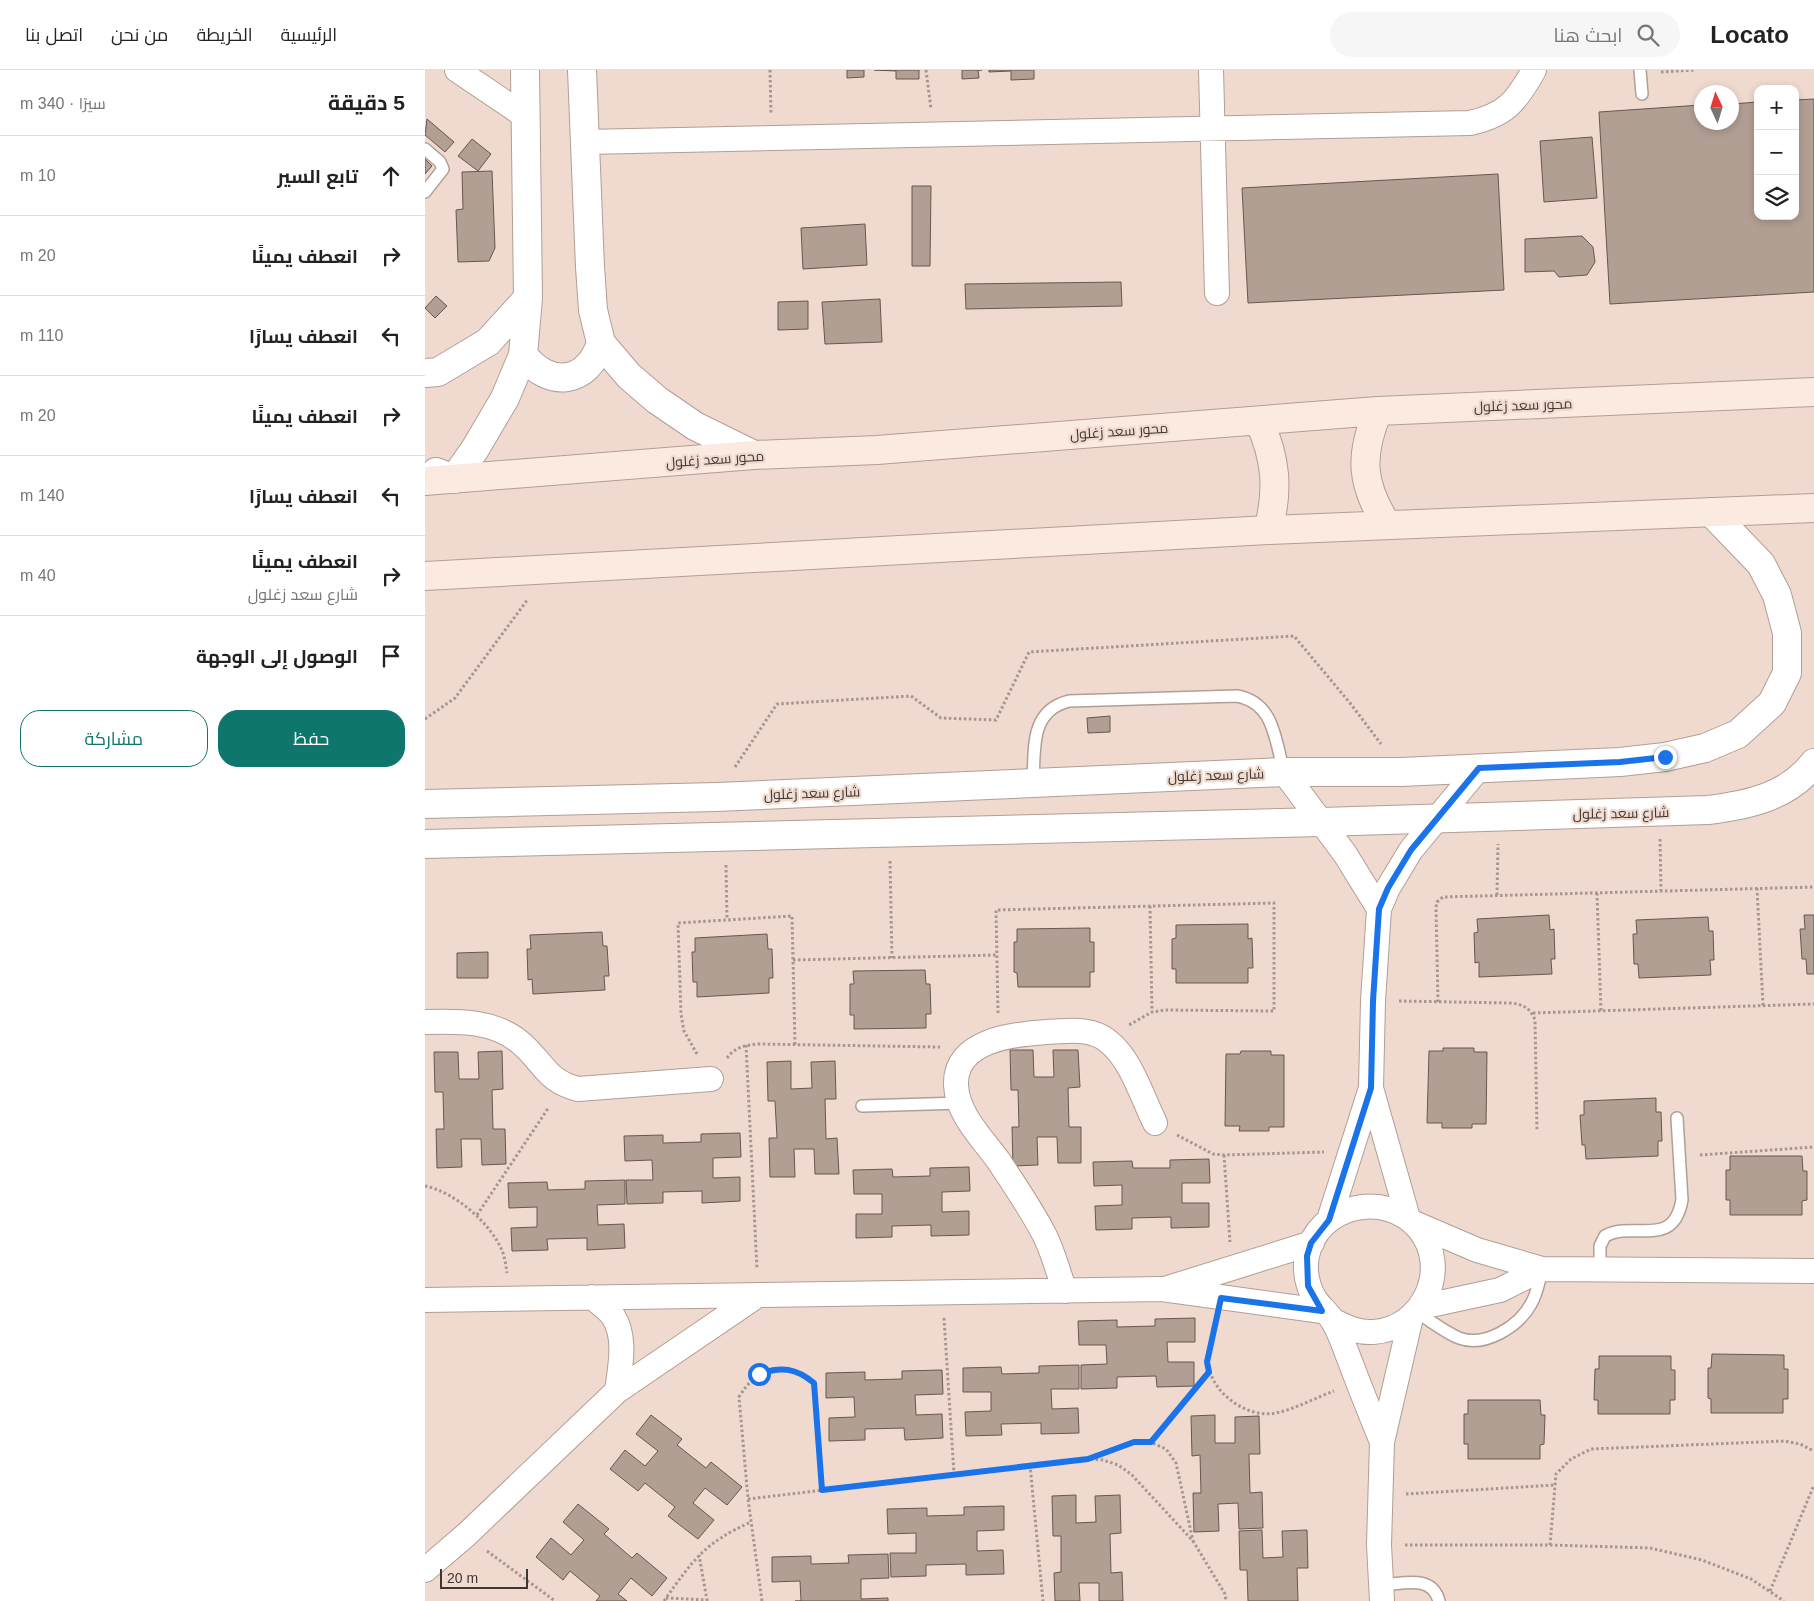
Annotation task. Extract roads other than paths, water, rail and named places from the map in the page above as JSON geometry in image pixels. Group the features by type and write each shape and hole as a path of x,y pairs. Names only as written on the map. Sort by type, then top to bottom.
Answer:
{"main road":[{"name":"محور سعد زغلول","path":"425,481 754,455 877,450 1378,411 1814,392"},
{"path":"1378,411 1367,442 1365,457 1366,482 1374,504 1387,525"},
{"path":"1259,421 1268,441 1276,478 1274,508 1268,530"},
{"path":"425,576 1268,530 1814,508"}],"street":[{"path":"457,70 525,116"},
{"path":"425,468 454,479 475,449 505,398 523,355 528,298 525,70"},
{"path":"582,70 590,267 593,310 601,343 629,376 657,400 695,426 754,455"},
{"path":"1211,70 1217,293"},
{"path":"584,142 1470,123 1491,118 1509,107 1522,91 1534,70"},
{"path":"425,373 438,372 488,342 528,298"},
{"path":"523,355 534,369 549,377 567,378 583,372 596,359 601,343"},
{"name":"شارع سعد زغلول","path":"425,804 716,797 1284,772 1401,772 1620,762 1665,757 1705,748 1738,734 1771,703 1787,673 1787,633 1777,595 1761,564 1711,512"},
{"name":"شارع سعد زغلول","path":"425,845 1660,812 1733,807 1766,800 1790,785 1814,763"},
{"path":"1382,1442 1358,1381 1328,1316 1308,1286 1307,1256 1311,1243 1329,1220 1371,1088 1373,1001 1379,909 1399,869 1437,817 1479,768"},
{"path":"1284,772 1345,854 1379,909"},
{"path":"425,1022 468,1021 497,1028 523,1044 551,1078 564,1086 578,1089 711,1079"},
{"path":"1065,1291 1045,1236 997,1159 965,1115 956,1086 957,1070 967,1056 989,1043 1015,1034 1082,1030 1107,1040 1123,1056 1155,1123"},
{"path":"1371,1088 1411,1221 1424,1235 1434,1264 1433,1279 1416,1312 1382,1442 1379,1495 1379,1545 1382,1593"},
{"path":"1329,1220 1344,1211 1360,1206 1377,1206 1393,1210 1411,1221 1477,1250 1542,1269 1814,1271"},
{"path":"1162,1290 1311,1243"},
{"path":"425,1300 1162,1290 1328,1316 1352,1330 1373,1332 1394,1328 1416,1312 1500,1290 1542,1269"},
{"path":"425,1570 467,1535 617,1391 758,1295"},
{"path":"592,1297 613,1315 618,1329 621,1346 617,1391"}],"lane":[{"path":"1640,72 1642,94"},
{"path":"425,149 440,162 443,169 425,192"},
{"path":"1033,783 1040,722 1049,709 1069,700 1247,697 1263,707 1268,716 1284,772"},
{"path":"862,1106 961,1103"},
{"path":"1600,1270 1600,1246 1605,1236 1616,1232 1664,1229 1674,1222 1680,1212 1682,1200 1677,1118"},
{"path":"1416,1312 1458,1338 1466,1340 1484,1339 1515,1323 1528,1310 1533,1302 1542,1269"},
{"path":"1382,1593 1429,1584 1437,1593 1439,1601"}]}
